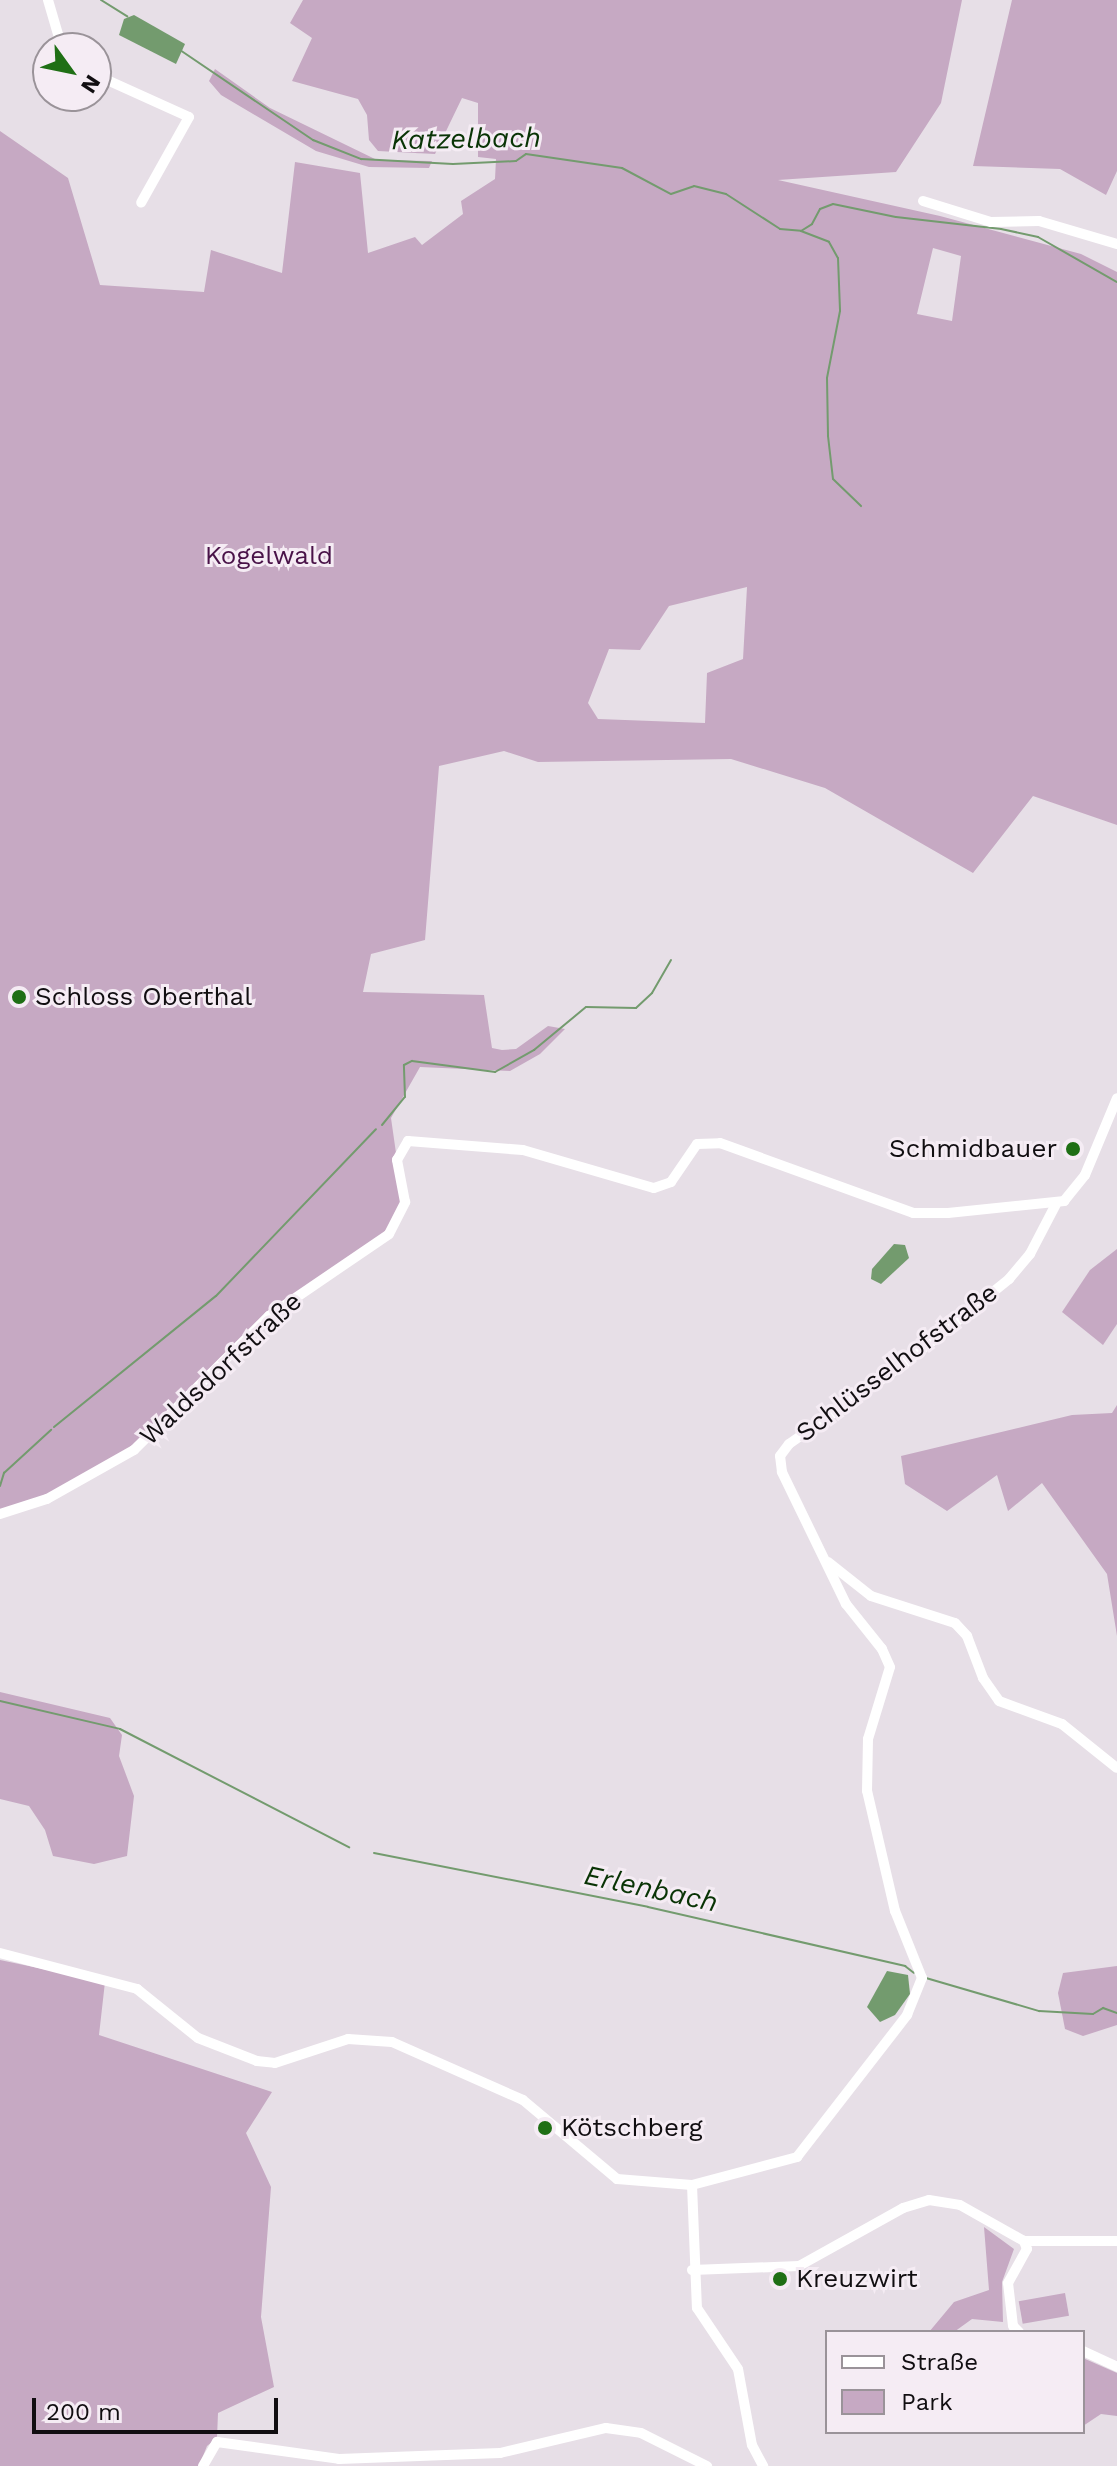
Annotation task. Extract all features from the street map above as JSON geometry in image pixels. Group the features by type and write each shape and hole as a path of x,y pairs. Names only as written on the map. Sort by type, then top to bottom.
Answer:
{"street":[{"path":"48,0 57,32"},
{"path":"112,82 189,117 141,203"},
{"path":"923,201 991,222 1039,221 1117,244"},
{"path":"1056,1204 1085,1175 1117,1098"},
{"name":"Waldsdorfstraße","path":"0,1514 47,1499 134,1450 269,1316 389,1234 405,1202 397,1160 408,1141 523,1150 654,1188 671,1182 689,1151 708,1141 848,1186 913,1213 1056,1204"},
{"name":"Schlüsselhofstraße","path":"0,1953 137,1989 198,2038 257,2061 275,2063 348,2039 392,2042 523,2100 548,2116 606,2174 692,2185 760,2171 803,2152 907,2015 920,1990 921,1966 895,1911 867,1791 868,1739 890,1667 882,1649 846,1604 782,1472 782,1450 905,1363 1009,1279 1030,1254 1056,1204"},
{"path":"828,1562 871,1596 955,1623 967,1636 983,1678 999,1701 1062,1724 1117,1768"},
{"path":"692,2185 692,2270 697,2308 738,2369 752,2445 763,2466"},
{"path":"692,2270 799,2266 903,2208 929,2200 960,2205 1024,2241 1117,2241"},
{"path":"1017,2330 1013,2326 1008,2283 1027,2249 1024,2241"},
{"path":"1085,2352 1117,2367"},
{"path":"203,2466 217,2442 339,2459 516,2451 606,2428 641,2433 707,2466"}],"green space":[{"name":"Kogelwald","path":"303,0 962,0 941,103 896,172 778,180 940,216 1081,254 1117,272 1117,825 1033,796 973,873 825,788 731,759 538,762 504,751 439,766 425,940 371,954 363,992 484,995 492,1048 502,1050 516,1049 548,1026 565,1029 540,1054 510,1071 420,1067 391,1118 403,1202 388,1231 286,1300 149,1437 47,1497 0,1512 0,131 68,178 100,285 204,292 211,250 282,273 295,162 360,173 368,253 415,237 422,245 463,214 461,201 495,179 496,159 478,157 478,103 462,98 435,154 378,151 369,140 367,115 358,99 292,81 312,38 290,23","holes":["933,248 961,256 952,321 917,314","747,587 743,659 707,673 705,723 598,719 588,703 609,649 640,650 669,606"]},
{"path":"1012,0 1117,0 1117,171 1106,195 1060,169 973,166"},
{"path":"215,69 270,108 377,160 432,161 429,168 369,167 316,151 221,95 209,81"},
{"path":"1117,1249 1117,1324 1103,1345 1062,1312 1090,1270"},
{"path":"1117,1405 1117,1636 1107,1574 1042,1483 1008,1511 997,1475 947,1511 905,1484 901,1456 1072,1415 1112,1413"},
{"path":"0,1692 110,1718 122,1735 119,1756 134,1796 127,1856 94,1864 53,1856 45,1830 29,1806 0,1799"},
{"path":"0,1960 105,1982 99,2035 272,2092 246,2133 271,2187 261,2317 274,2387 218,2413 217,2438 207,2446 199,2466 0,2466"},
{"path":"1117,1966 1117,2025 1083,2036 1065,2029 1058,1993 1063,1973"},
{"path":"984,2227 1014,2249 1002,2282 1003,2322 972,2319 957,2330 931,2330 954,2302 989,2290"},
{"path":"1065,2293 1069,2316 1023,2324 1019,2301"},
{"path":"1085,2359 1117,2373 1117,2416 1101,2414 1085,2425"}],"shaded area":[{"path":"134,15 185,44 176,64 119,35 124,19"},
{"path":"894,1244 905,1245 909,1258 881,1284 871,1279 872,1269"},
{"path":"887,1971 908,1975 910,1994 895,2015 880,2022 867,2007"}],"waterway":[{"name":"Katzelbach","path":"101,0 127,16"},
{"name":"Katzelbach","path":"180,50 313,140 361,159 453,164 516,161 526,154 622,168 671,194 694,186 726,194 780,229 801,231 812,224 820,209 833,204 896,217 1001,229 1038,237 1117,282"},
{"path":"801,231 829,242 838,258 840,311 827,378 828,436 833,479 861,506"},
{"path":"382,1125 405,1097 404,1065 412,1061 495,1072 534,1050 586,1007 636,1008 652,993 671,960"},
{"path":"54,1427 216,1296 376,1129"},
{"path":"0,1486 4,1473 51,1430"},
{"name":"Erlenbach","path":"0,1701 120,1729 349,1847"},
{"name":"Erlenbach","path":"374,1853 648,1907 905,1966 914,1973"},
{"name":"Erlenbach","path":"926,1978 1039,2011 1093,2014 1103,2008 1117,2013"}],"place":[{"name":"Schloss Oberthal","path":"19,997"},
{"name":"Schmidbauer","path":"1073,1149"},
{"name":"Kötschberg","path":"545,2128"},
{"name":"Kreuzwirt","path":"780,2279"}]}
